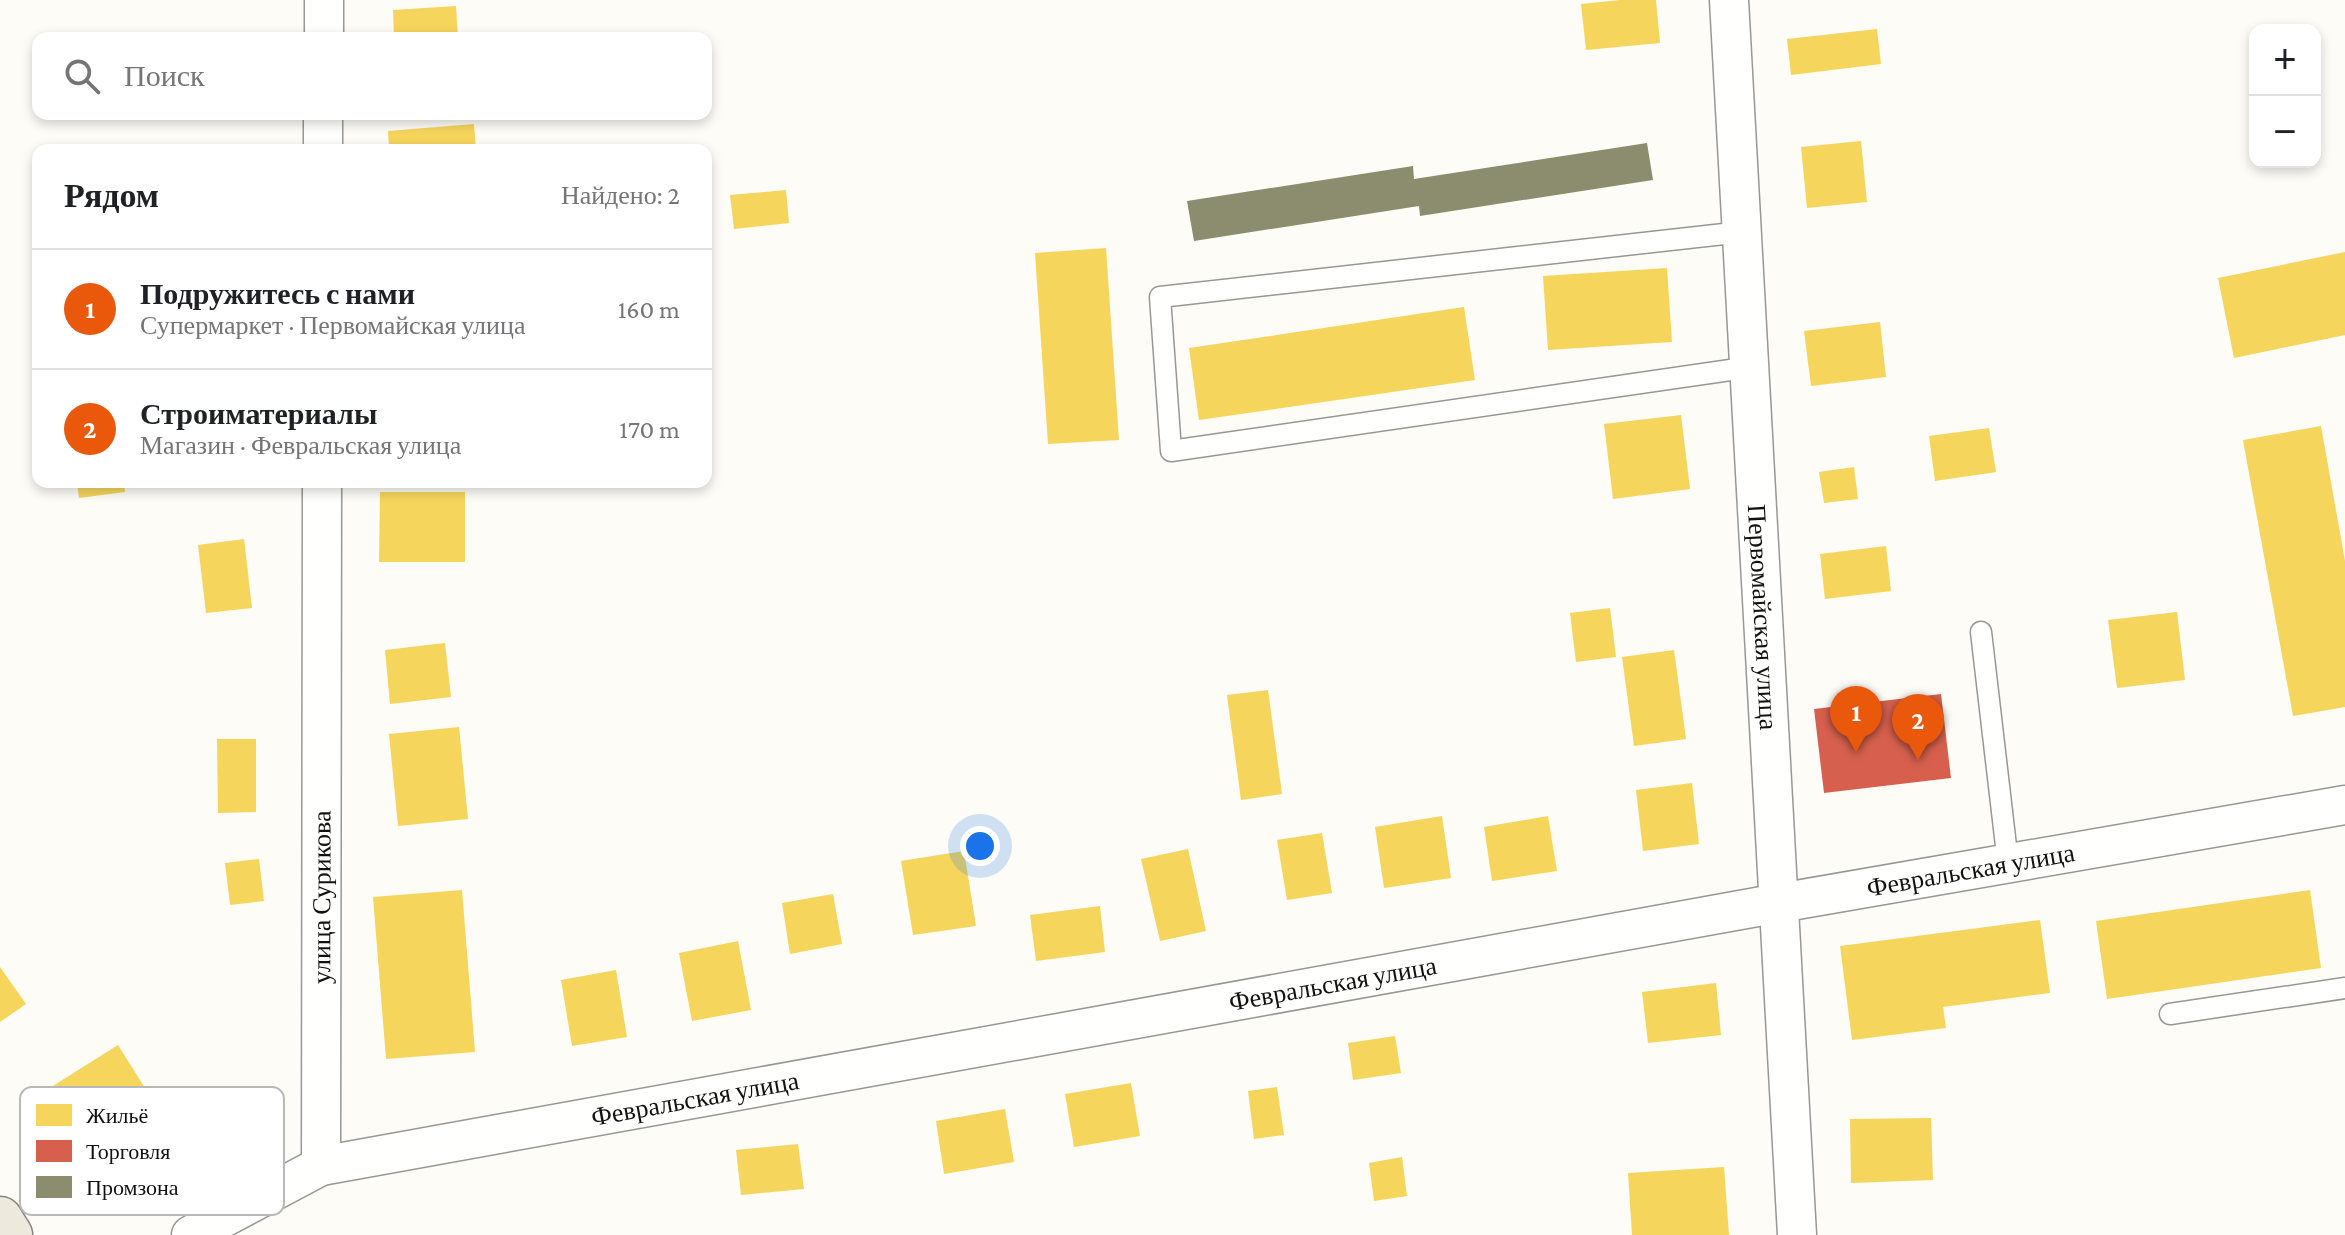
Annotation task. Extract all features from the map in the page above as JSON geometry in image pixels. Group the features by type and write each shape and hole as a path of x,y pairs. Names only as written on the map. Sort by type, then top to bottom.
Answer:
{"main road":[{"path":"0,1219 10,1235"}],"street":[{"path":"324,0 324,32"},
{"name":"Первомайская улица","path":"1729,0 1797,1235"},
{"path":"323,120 323,144"},
{"name":"улица Сурикова","path":"321,1166 322,488"},
{"name":"Февральская улица","path":"321,1166 1779,903 2345,805"},
{"path":"284,1186 321,1166"},
{"path":"191,1235 229,1215"}],"lane":[{"path":"1742,232 1160,297 1171,451 1751,367"},
{"path":"1981,632 2008,863"},
{"path":"2170,1014 2345,988"}],"building: Жильё":[{"path":"1656,0 1660,43 1586,50 1581,4"},
{"path":"456,6 458,32 394,32 393,10"},
{"path":"1877,29 1881,64 1791,75 1787,39"},
{"path":"474,124 476,144 389,144 388,131"},
{"path":"1861,141 1867,202 1807,208 1801,147"},
{"path":"786,190 789,223 734,229 730,195"},
{"path":"1106,248 1119,440 1048,444 1035,253"},
{"path":"2345,252 2345,335 2234,358 2218,278"},
{"path":"1667,268 1672,342 1548,350 1543,276"},
{"path":"1464,307 1475,380 1199,420 1189,348"},
{"path":"1880,322 1886,377 1811,386 1804,331"},
{"path":"1681,415 1690,489 1613,499 1604,424"},
{"path":"2321,426 2345,561 2345,707 2293,716 2243,440"},
{"path":"1989,428 1996,472 1935,481 1929,436"},
{"path":"1854,467 1858,499 1824,503 1819,472"},
{"path":"78,488 125,488 125,492 79,498"},
{"path":"380,492 465,492 465,562 379,562"},
{"path":"244,539 252,608 206,613 198,545"},
{"path":"1886,546 1891,591 1825,599 1820,554"},
{"path":"1610,608 1616,657 1576,662 1570,613"},
{"path":"2177,612 2185,680 2117,688 2108,620"},
{"path":"445,643 451,697 390,704 385,650"},
{"path":"1674,650 1686,739 1634,746 1622,657"},
{"path":"1268,690 1282,794 1241,800 1227,695"},
{"path":"459,727 468,819 398,826 389,734"},
{"path":"217,739 256,739 256,812 218,813"},
{"path":"1692,783 1699,844 1643,851 1636,790"},
{"path":"1442,816 1451,878 1384,888 1375,827"},
{"path":"1548,816 1557,871 1492,881 1484,827"},
{"path":"1322,833 1332,893 1287,900 1277,840"},
{"path":"1188,849 1206,931 1160,941 1141,859"},
{"path":"964,851 976,926 913,935 901,861"},
{"path":"259,859 264,901 230,905 225,863"},
{"path":"462,890 475,1052 386,1059 373,897"},
{"path":"2310,890 2321,968 2107,999 2096,921"},
{"path":"833,894 842,944 790,954 782,903"},
{"path":"1100,906 1105,952 1036,961 1030,915"},
{"path":"2040,920 2050,993 1943,1007 1946,1028 1852,1040 1840,946"},
{"path":"738,941 751,1010 692,1021 679,953"},
{"path":"0,967 26,1004 0,1022"},
{"path":"616,970 627,1037 572,1046 561,980"},
{"path":"1716,983 1721,1035 1648,1043 1642,992"},
{"path":"1395,1036 1401,1073 1353,1080 1348,1043"},
{"path":"118,1045 144,1087 51,1087"},
{"path":"1131,1083 1140,1136 1074,1147 1065,1094"},
{"path":"1277,1087 1284,1135 1254,1139 1248,1091"},
{"path":"1005,1109 1014,1162 944,1174 936,1121"},
{"path":"1931,1118 1933,1180 1851,1183 1850,1119"},
{"path":"798,1144 804,1189 741,1195 736,1150"},
{"path":"1402,1157 1407,1196 1374,1201 1369,1163"},
{"path":"1724,1167 1729,1235 1632,1235 1628,1173"}],"building: Торговля":[{"path":"1941,694 1951,778 1824,793 1814,709"}],"building: Промзона":[{"path":"1647,143 1653,180 1420,216 1419,206 1194,241 1187,201 1413,166 1414,179"}],"place":[{"name":"Подружитесь с нами","path":"1856,752"},
{"name":"Строиматериалы","path":"1918,760"}]}
